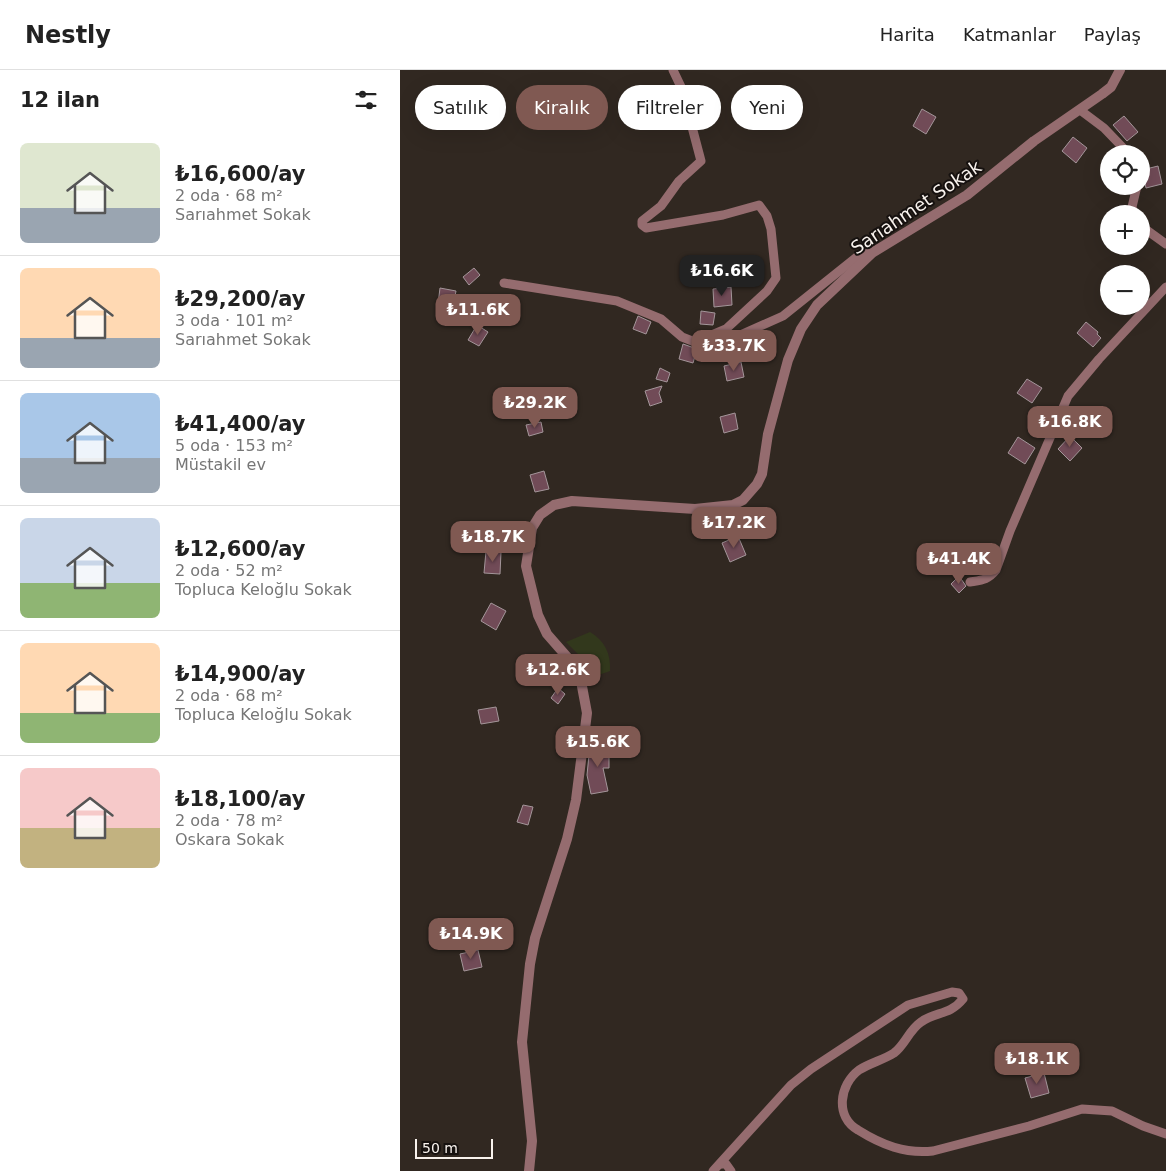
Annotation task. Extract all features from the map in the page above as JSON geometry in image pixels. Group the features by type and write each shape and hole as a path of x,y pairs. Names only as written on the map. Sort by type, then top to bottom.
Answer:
{"street":[{"path":"673,70 682,89 700,161 679,181 661,206 642,220 642,224 646,228 664,226 723,216 759,205 767,216 774,244 773,262 776,278 767,291 726,329 707,337 701,345"},
{"name":"Sarıahmet Sokak","path":"529,1171 532,1141 522,1042 530,964 535,938 567,839 576,800 587,713 581,681 568,658 547,634 538,615 526,566 527,549 532,528 540,515 554,505 572,502 695,509 733,505 743,500 757,484 762,474 768,434 788,360 801,329 817,305 872,253 967,195 1034,141 1111,87 1120,70"},
{"path":"1080,110 1104,128 1120,145"},
{"path":"1150,232 1166,244"},
{"path":"504,283 616,301 661,319 682,337 701,345 720,344 783,316 858,256 864,253 872,253"},
{"path":"970,582 991,577 996,570 1020,507 1071,391 1166,287"},
{"path":"713,1171 791,1085 811,1069 908,1005 952,992 959,993 963,999 956,1007 923,1021 912,1029 894,1053 860,1070 851,1078 843,1096 842,1106 845,1118 851,1126 882,1144 919,1152 933,1151 1029,1126 1082,1109 1112,1111 1143,1126 1166,1134"},
{"path":"721,1164 726,1164 731,1171"}],"green space":[{"path":"590,632 606,648 610,671 590,678 581,657 566,642"}],"building":[{"path":"922,109 936,117 926,134 913,126"},
{"path":"1124,116 1138,132 1127,141 1113,125"},
{"path":"1073,137 1087,148 1076,163 1062,151"},
{"path":"1158,166 1162,184 1150,187 1150,168"},
{"path":"743,265 744,285 727,286 727,266"},
{"path":"474,268 480,275 469,285 463,277"},
{"path":"731,287 732,305 714,307 713,289"},
{"path":"440,288 456,291 453,306 438,304"},
{"path":"701,311 715,313 713,325 700,324"},
{"path":"638,316 651,322 646,334 633,329"},
{"path":"1086,322 1098,332 1097,334 1101,338 1093,347 1077,333"},
{"path":"477,325 488,332 479,346 468,340"},
{"path":"683,344 697,349 693,363 679,359"},
{"path":"741,362 744,377 727,381 724,366"},
{"path":"660,368 670,373 667,382 656,379"},
{"path":"1027,379 1042,388 1032,403 1017,393"},
{"path":"662,386 659,393 662,402 650,406 645,391"},
{"path":"735,413 738,429 724,433 720,417"},
{"path":"541,422 543,432 529,436 526,425"},
{"path":"1070,436 1082,448 1070,461 1058,449"},
{"path":"1018,437 1035,448 1025,464 1008,453"},
{"path":"544,471 549,489 535,492 530,475"},
{"path":"738,536 746,555 730,562 722,543"},
{"path":"486,551 501,552 500,574 484,573"},
{"path":"959,576 966,586 959,593 951,584"},
{"path":"491,603 506,611 496,630 481,621"},
{"path":"558,688 565,694 558,704 551,698"},
{"path":"496,707 499,721 481,724 478,710"},
{"path":"590,745 609,745 609,768 603,768 608,791 591,794 587,775"},
{"path":"523,805 533,807 528,825 517,822"},
{"path":"478,950 482,967 464,971 460,954"},
{"path":"1044,1073 1049,1093 1031,1098 1025,1078"}]}
